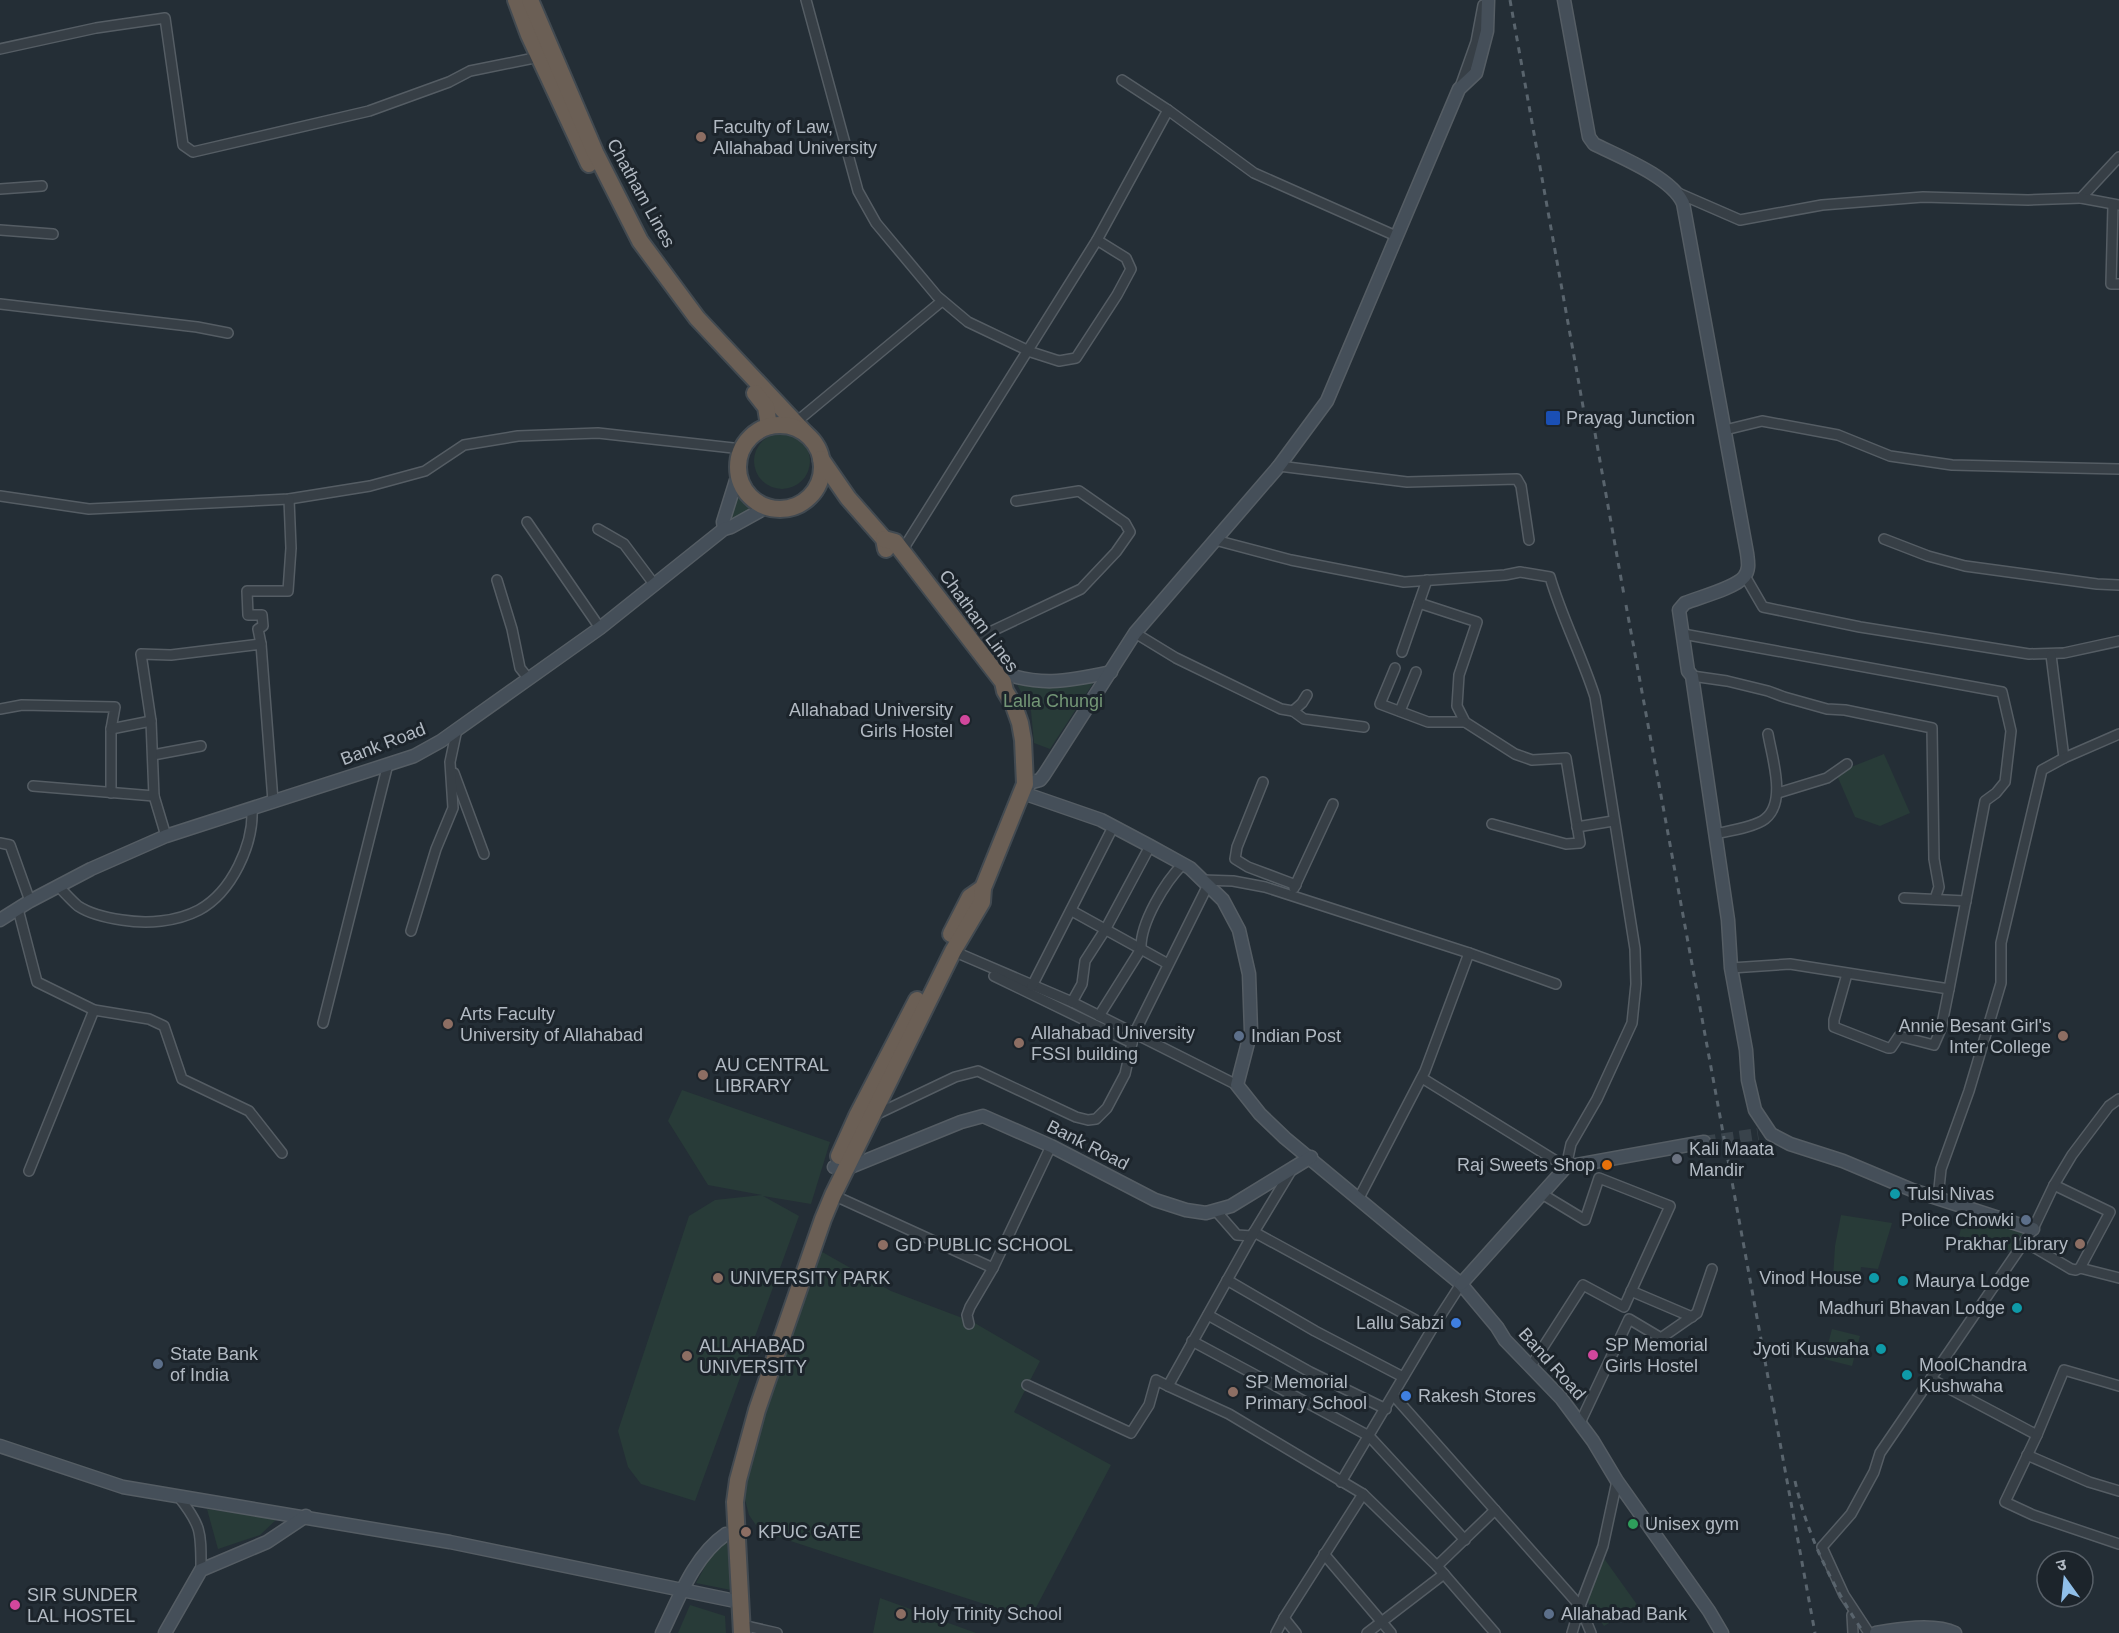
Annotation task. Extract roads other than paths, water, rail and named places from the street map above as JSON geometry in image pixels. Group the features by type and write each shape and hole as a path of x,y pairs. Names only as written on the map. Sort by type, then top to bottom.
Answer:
{"highway":[{"name":"Chatham Lines","path":"516,0 571,129 627,238 684,316 762,400 769,416 769,426"},
{"name":"Chatham Lines","path":"530,0 595,152 640,241 697,318 812,440 821,459 848,498 884,539 886,549 993,687 1005,691"},
{"path":"800,428 769,426 758,431 749,439 742,448 738,461 738,474 748,494 767,507 781,509 795,506 808,498 817,487 821,473 821,459"},
{"name":"Chatham Lines","path":"884,539 895,542 1003,682 1005,691"},
{"path":"736,1601 726,1534 727,1497 735,1451 758,1374 812,1213 870,1118 953,951 982,902 983,888 1024,788 1023,740 1020,723 1005,691"},
{"path":"738,1630 735,1502 738,1480 757,1410 857,1116 970,897 983,888"}],"street":[{"path":"806,0 858,191 876,223 942,301 968,322 1028,350 1059,361 1076,358 1131,269 1126,258 1096,240"},
{"path":"1024,788 1040,780 1044,775 1134,633 1278,466 1327,401 1459,89 1476,73 1487,31 1486,0"},
{"path":"1564,0 1589,137 1594,144 1646,171 1678,193 1740,220 1822,205 1923,197 2028,200 2081,198 2116,205 2110,284 2119,284"},
{"path":"0,49 96,27 165,18 183,145 193,152 369,111 449,82 470,71 539,57"},
{"path":"1122,80 1168,110 1254,173 1396,236"},
{"path":"902,551 1096,240 1168,110"},
{"path":"2081,198 2119,157"},
{"path":"0,189 42,186"},
{"path":"1678,193 1683,203 1692,242 1749,567 1745,576 1736,583 1685,603 1680,610 1728,920 1731,968 1746,1050 1748,1080 1755,1110 1771,1134 1790,1144"},
{"path":"0,230 52,234"},
{"path":"800,428 942,301"},
{"path":"0,304 197,327 228,333"},
{"path":"1725,430 1762,421 1838,435 1890,456 1952,465 2119,469"},
{"path":"0,496 89,509 289,499 381,483 425,471 464,445 518,436 598,433 742,448"},
{"path":"1278,466 1407,482 1517,479 1521,486 1529,540"},
{"path":"724,529 723,522 738,474"},
{"path":"971,641 1081,589 1116,552 1130,532 1125,523 1079,491 1016,501"},
{"path":"273,801 258,629 262,626 262,615 248,615 247,591 288,591 291,548 289,499"},
{"name":"Bank Road","path":"0,920 30,901 91,869 166,836 414,756 441,741 600,628 724,529 767,507"},
{"path":"526,522 600,628"},
{"path":"598,529 624,544 654,584"},
{"path":"1884,539 1928,556 1965,566 2119,585"},
{"path":"1215,540 1291,560 1404,582 1520,572 1550,577 1595,697 1635,950 1636,984 1632,1023 1597,1099 1571,1144 1566,1167 1461,1284 1341,1482"},
{"path":"1745,576 1763,607 1860,627 2029,654 2051,654 2119,641"},
{"path":"497,580 512,629 520,668 528,678"},
{"path":"1402,651 1427,580"},
{"path":"1419,603 1477,622 1459,675 1457,705 1466,723"},
{"path":"1134,633 1176,658 1281,709 1293,711 1304,719 1364,727"},
{"path":"1683,634 2002,692 2011,731 2005,782 1985,801 1941,1029 1934,1045 1901,1036 1897,1037 1891,1048 1887,1048 1834,1027 1847,974"},
{"path":"166,836 154,796 151,721 141,654 191,654 261,644"},
{"path":"2051,654 2064,758"},
{"path":"1395,668 1380,704 1428,722 1466,723 1515,754 1532,760 1566,758 1580,843 1566,844 1492,824"},
{"path":"992,669 1018,679 1037,682 1079,679 1111,672"},
{"path":"1400,711 1416,672"},
{"path":"1692,676 1727,681 1768,691 1827,709 1845,710 1932,728 1934,859 1938,887 1935,899"},
{"path":"1293,711 1307,695"},
{"path":"0,709 22,705 115,707 111,729 111,793"},
{"path":"111,729 151,721"},
{"path":"411,931 436,849 453,808 450,762 457,729"},
{"path":"1715,834 1763,820 1773,810 1778,793 1768,734"},
{"path":"1938,1198 1941,1169 1969,1090 2001,983 2001,943 2042,770 2119,734"},
{"path":"153,755 201,746"},
{"path":"450,762 484,854"},
{"path":"323,1023 387,764"},
{"path":"1778,793 1827,778 1847,764"},
{"path":"1263,782 1237,847 1235,858 1248,867 1296,885"},
{"path":"33,786 154,796"},
{"path":"980,969 1237,1085 1251,1031 1249,974 1239,930 1223,900 1183,864 1101,820 1024,788"},
{"path":"1290,895 1333,804"},
{"path":"58,886 80,907 109,919 135,922 171,920 200,910 221,892 240,865 248,845 253,822 252,807"},
{"path":"1577,827 1613,821"},
{"path":"1032,986 1113,827"},
{"path":"0,843 10,845 30,901"},
{"path":"1072,1002 1082,984 1085,961 1105,930 1150,846"},
{"path":"1099,1017 1141,949 1140,938 1158,898 1170,877 1183,864"},
{"path":"1205,882 1233,881 1265,887 1469,953 1556,984"},
{"path":"870,1118 955,1077 978,1071 1076,1117 1095,1119 1107,1108 1125,1074 1133,1038 1205,882"},
{"path":"1904,898 1966,901"},
{"path":"18,909 37,982 94,1010 149,1019 164,1026 182,1079 249,1111 282,1153"},
{"path":"1072,911 1168,964"},
{"path":"953,951 1072,1002 1133,1038"},
{"path":"1359,1198 1422,1078 1469,953"},
{"path":"1731,968 1790,964 1949,989"},
{"path":"29,1171 94,1010"},
{"path":"1422,1078 1566,1167 1704,1142"},
{"name":"Band Road","path":"1237,1085 1260,1114 1285,1138 1311,1157 1461,1284 1505,1340 1561,1398 1580,1423 1617,1481 1709,1611 1722,1633"},
{"path":"1869,1633 1844,1595 1822,1547 1851,1514 1874,1472 1880,1453 2025,1242 2072,1155 2109,1106 2119,1099"},
{"name":"Bank Road","path":"839,1168 961,1122 983,1116 1051,1146 1155,1200 1186,1210 1206,1213 1231,1206 1311,1157"},
{"path":"1758,1134 1843,1161 1890,1182 2033,1229"},
{"path":"969,1324 970,1307 993,1268 1051,1146"},
{"path":"1168,1386 1291,1171"},
{"path":"1531,1366 1583,1285 1624,1306 1670,1206 1599,1178 1585,1220 1542,1194"},
{"path":"2054,1185 2110,1212 2080,1268"},
{"path":"832,1195 993,1268"},
{"path":"1216,1211 1237,1235 1253,1234 1432,1329"},
{"path":"2025,1242 2071,1269 2080,1268 2119,1278"},
{"path":"1580,1423 1629,1319 1661,1338 1697,1313 1712,1269"},
{"path":"1227,1280 1315,1331 1403,1377"},
{"path":"1631,1291 1692,1317"},
{"path":"1208,1315 1310,1372 1386,1408"},
{"path":"1192,1341 1369,1436 1465,1540"},
{"path":"2119,1386 2064,1370 2037,1435 2005,1502 2032,1515 2119,1544"},
{"path":"1931,1379 2037,1435"},
{"path":"1027,1385 1131,1433 1149,1405 1156,1380 1229,1414 1283,1453 1363,1494 1440,1570 1495,1633"},
{"path":"1394,1396 1580,1606 1591,1633"},
{"path":"0,1446 123,1486 450,1542 736,1601"},
{"path":"2027,1455 2089,1482 2119,1491"},
{"path":"1572,1633 1603,1546 1617,1481"},
{"path":"1276,1633 1363,1494"},
{"path":"165,1633 201,1570 201,1538 196,1517 178,1496"},
{"path":"1367,1633 1383,1622 1440,1570 1465,1540 1495,1510"},
{"path":"201,1570 267,1542 306,1516"},
{"path":"662,1633 706,1550 726,1534"},
{"path":"1324,1554 1391,1633"},
{"path":"1851,1615 1853,1633"},
{"path":"1284,1618 1296,1633"},
{"path":"1876,1633 1897,1629 1945,1629 1955,1633"},
{"path":"738,1630 777,1633"}],"tunnel":[{"path":"1704,1142 1758,1134"}],"railway":[{"path":"1510,0 1586,423"},
{"path":"1595,433 1624,595"},
{"path":"1626,605 1815,1633"},
{"path":"1795,1481 1806,1521 1822,1560 1864,1633"}],"place":[{"name":"Faculty of Law, Allahabad University","path":"701,137"},
{"name":"Prayag Junction","path":"1553,418"},
{"name":"Allahabad University Girls Hostel","path":"965,720"},
{"name":"Arts Faculty University of Allahabad","path":"448,1024"},
{"name":"Indian Post","path":"1239,1036"},
{"name":"Annie Besant Girl's Inter College","path":"2063,1036"},
{"name":"Allahabad University FSSI building","path":"1019,1043"},
{"name":"AU CENTRAL LIBRARY","path":"703,1075"},
{"name":"Kali Maata Mandir","path":"1677,1159"},
{"name":"Raj Sweets Shop","path":"1607,1165"},
{"name":"Tulsi Nivas","path":"1895,1194"},
{"name":"Police Chowki","path":"2026,1220"},
{"name":"Prakhar Library","path":"2080,1244"},
{"name":"GD PUBLIC SCHOOL","path":"883,1245"},
{"name":"UNIVERSITY PARK","path":"718,1278"},
{"name":"Vinod House","path":"1874,1278"},
{"name":"Maurya Lodge","path":"1903,1281"},
{"name":"Madhuri Bhavan Lodge","path":"2017,1308"},
{"name":"Lallu Sabzi","path":"1456,1323"},
{"name":"Jyoti Kuswaha","path":"1881,1349"},
{"name":"SP Memorial Girls Hostel","path":"1593,1355"},
{"name":"ALLAHABAD UNIVERSITY","path":"687,1356"},
{"name":"State Bank of India","path":"158,1364"},
{"name":"MoolChandra Kushwaha","path":"1907,1375"},
{"name":"SP Memorial Primary School","path":"1233,1392"},
{"name":"Rakesh Stores","path":"1406,1396"},
{"name":"Unisex gym","path":"1633,1524"},
{"name":"KPUC GATE","path":"746,1532"},
{"name":"SIR SUNDER LAL HOSTEL","path":"15,1605"},
{"name":"Holy Trinity School","path":"901,1614"},
{"name":"Allahabad Bank","path":"1549,1614"}],"park label":[{"name":"Lalla Chungi","path":"1053,701"}]}
